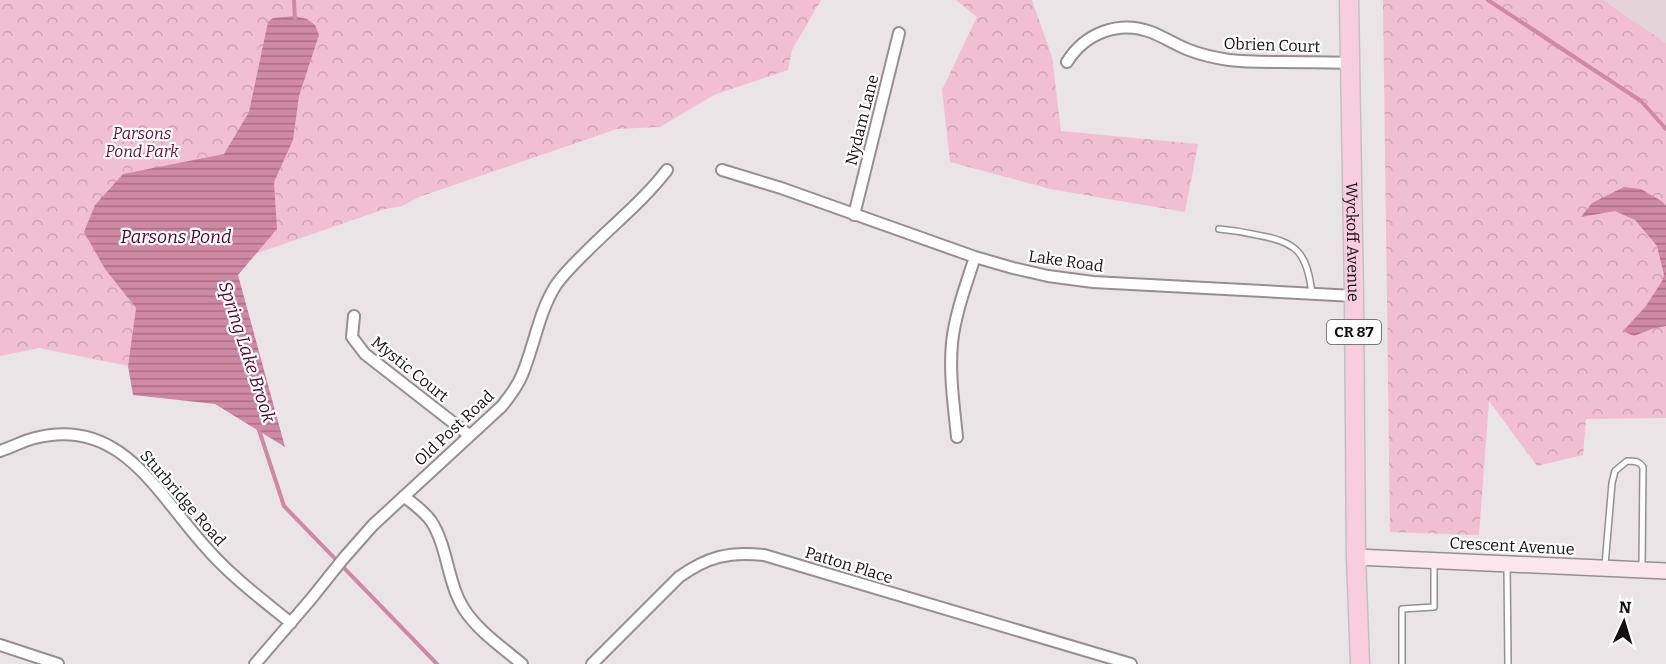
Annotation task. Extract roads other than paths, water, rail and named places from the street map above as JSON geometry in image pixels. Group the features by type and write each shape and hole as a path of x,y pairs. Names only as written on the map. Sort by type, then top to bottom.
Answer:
{"main road":[{"name":"Wyckoff Avenue","path":"1349,0 1356,557 1360,664"}],"street":[{"name":"Obrien Court","path":"1067,62 1082,44 1094,36 1124,27 1138,28 1153,33 1190,51 1240,62 1350,63"},
{"name":"Nydam Lane","path":"854,215 899,33"},
{"name":"Old Post Road","path":"255,664 358,542 514,391 522,376 555,288 566,273 651,190 667,170"},
{"name":"Lake Road","path":"722,170 787,190 975,257 1048,276 1093,282 1354,296"},
{"path":"957,437 951,366 952,342 956,318 975,257"},
{"name":"Mystic Court","path":"354,316 352,337 365,354 469,435"},
{"name":"Sturbridge Road","path":"0,451 35,438 54,435 75,436 110,446 139,467 201,543 222,565 291,623"},
{"path":"404,496 423,511 432,522 455,591 464,609 474,622 522,664"},
{"name":"Patton Place","path":"592,664 679,577 707,560 745,553 764,555 1131,664"},
{"name":"Crescent Avenue","path":"1356,557 1666,571"},
{"path":"0,645 58,664"}],"lane":[{"path":"1219,229 1278,239 1291,244 1310,272 1312,294"},
{"path":"1604,568 1615,471 1627,461 1633,461 1644,467 1642,570"},
{"path":"1402,664 1402,609 1434,607 1434,561"},
{"path":"1507,565 1508,664"}],"water":[{"name":"Parsons Pond","path":"295,16 307,19 315,25 319,35 299,96 293,140 274,182 277,229 238,275 285,447 215,404 133,395 128,366 136,308 105,269 84,232 95,205 123,174 224,154 249,112 268,22 273,18"},
{"path":"1624,187 1641,189 1666,206 1666,326 1634,336 1623,331 1646,306 1664,275 1657,246 1635,220 1615,211 1581,217 1592,203"}],"waterway":[{"name":"Spring Lake Brook","path":"294,0 295,21"},
{"path":"1488,0 1641,101 1666,129"},
{"name":"Spring Lake Brook","path":"258,427 284,506 437,664"}],"park label":[{"name":"Parsons Pond Park","path":"142,142"}]}
